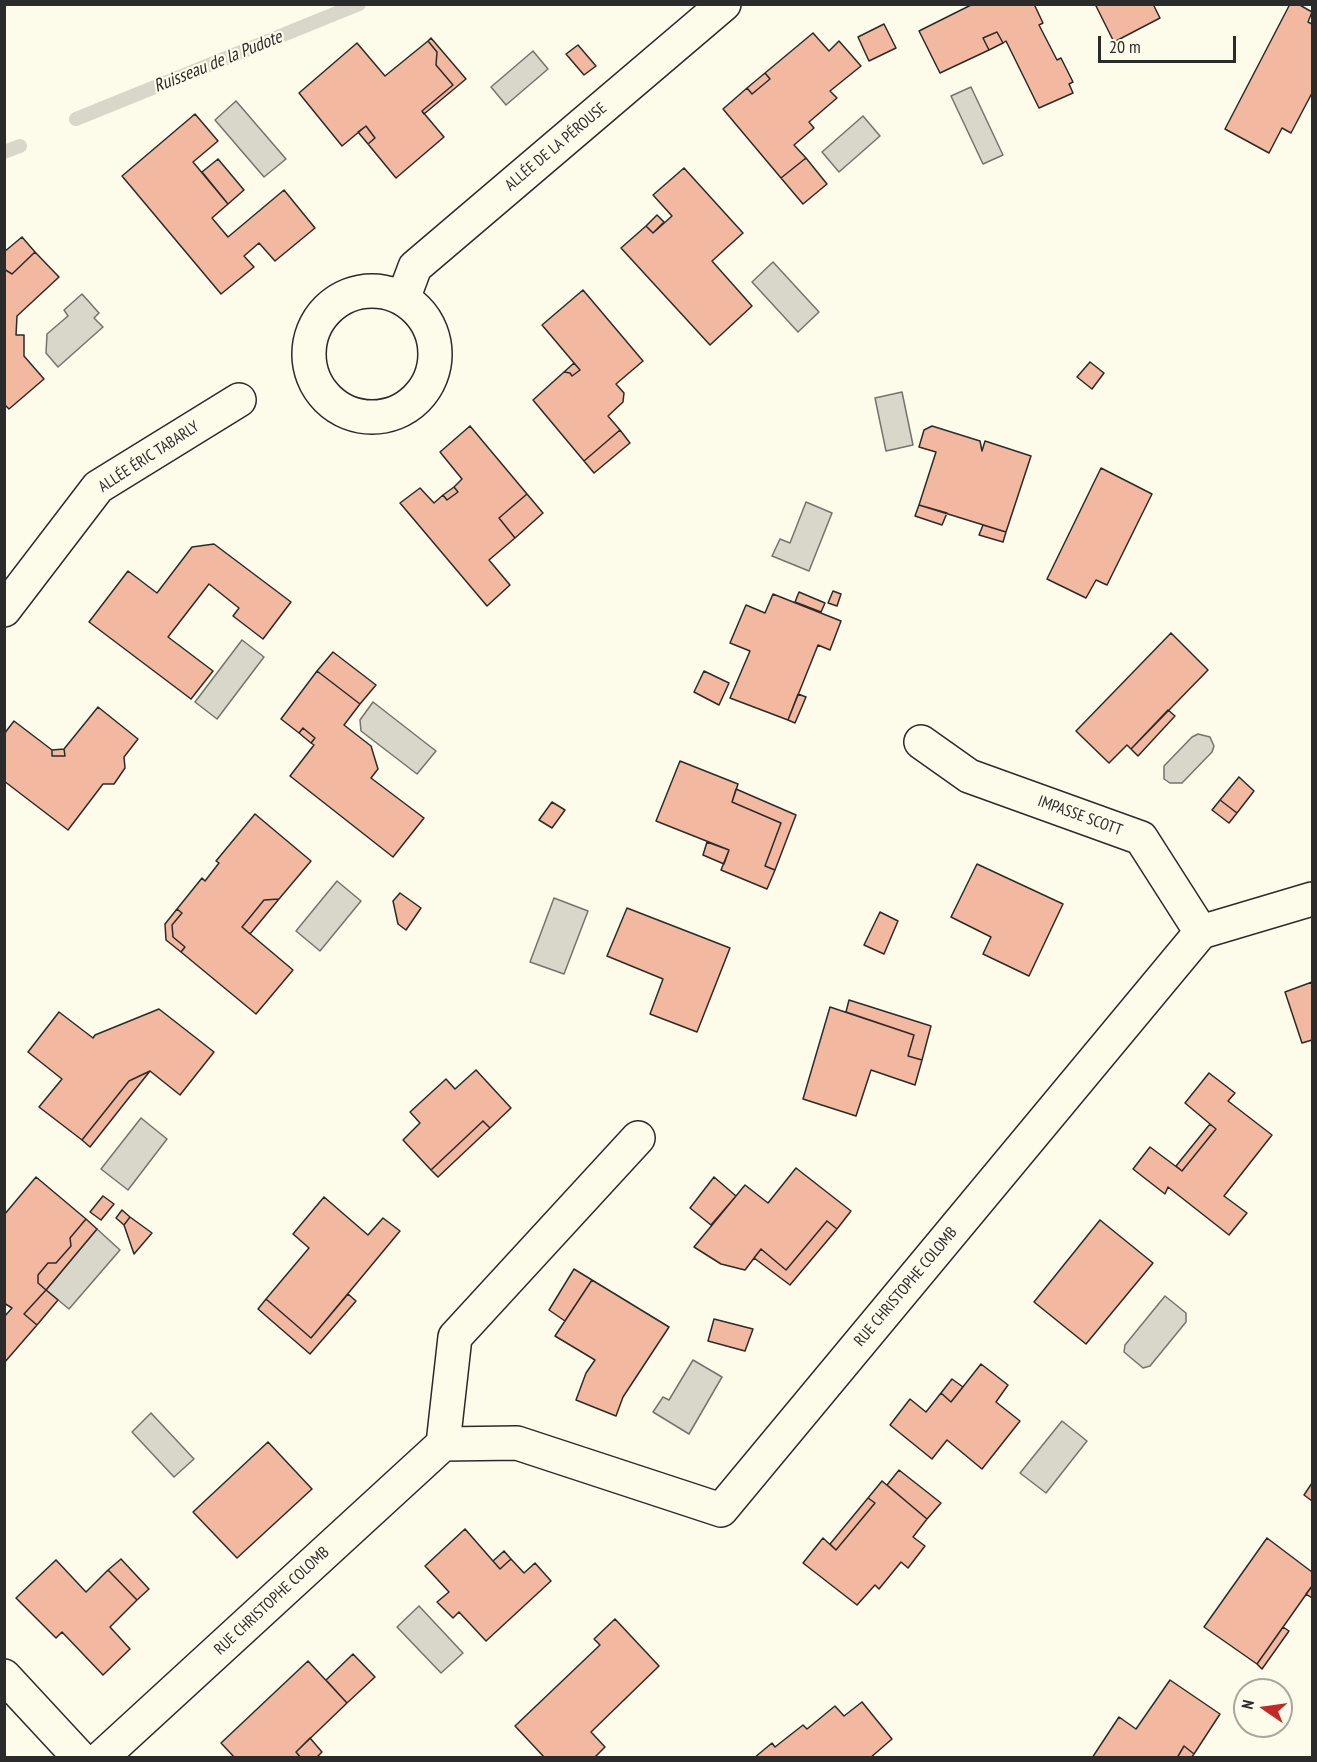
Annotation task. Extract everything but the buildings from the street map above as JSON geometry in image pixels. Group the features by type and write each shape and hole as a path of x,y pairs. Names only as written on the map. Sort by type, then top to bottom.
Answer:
{"street":[{"name":"ALLÉE DE LA PÉROUSE","path":"403,299 415,267 724,4"},
{"name":"ALLÉE ÉRIC TABARLY","path":"4,610 98,487 239,400"},
{"name":"IMPASSE SCOTT","path":"921,742 969,776 1141,838 1202,932"},
{"path":"1202,932 1312,899"},
{"name":"RUE CHRISTOPHE COLOMB","path":"101,1758 442,1444 517,1443 721,1510 1202,932"},
{"path":"442,1444 455,1337 638,1138"},
{"path":"4,1676 80,1758"}],"shaded area":[{"path":"533,51 548,69 506,105 491,87"},
{"path":"971,87 1003,155 983,164 951,96"},
{"path":"236,101 286,159 264,177 215,120"},
{"path":"863,116 880,136 839,172 822,152"},
{"path":"773,262 819,312 798,332 752,282"},
{"path":"82,294 99,313 94,318 103,327 58,367 46,353 47,334 68,316 64,310"},
{"path":"902,392 913,445 886,451 875,398"},
{"path":"806,502 832,513 809,571 772,556 780,539 790,543"},
{"path":"242,640 264,657 217,719 195,702"},
{"path":"373,702 436,751 417,774 361,731 360,720"},
{"path":"1198,734 1210,737 1214,746 1212,752 1182,783 1170,783 1164,779 1164,766 1192,737"},
{"path":"337,881 361,901 320,951 296,931"},
{"path":"554,898 588,911 564,974 530,962"},
{"path":"141,1118 167,1139 128,1190 101,1169"},
{"path":"97,1229 120,1250 69,1309 46,1290"},
{"path":"1165,1296 1186,1313 1186,1322 1150,1366 1143,1368 1124,1352 1125,1345"},
{"path":"693,1360 722,1377 689,1434 653,1412 663,1397 669,1400"},
{"path":"151,1413 194,1459 174,1477 132,1432"},
{"path":"1062,1421 1087,1441 1046,1493 1020,1473"},
{"path":"419,1606 463,1653 441,1673 397,1627"}],"waterway":[{"name":"Ruisseau de la Pudote","path":"76,119 359,4"},
{"name":"Ruisseau de la Pudote","path":"4,152 20,146"}]}
